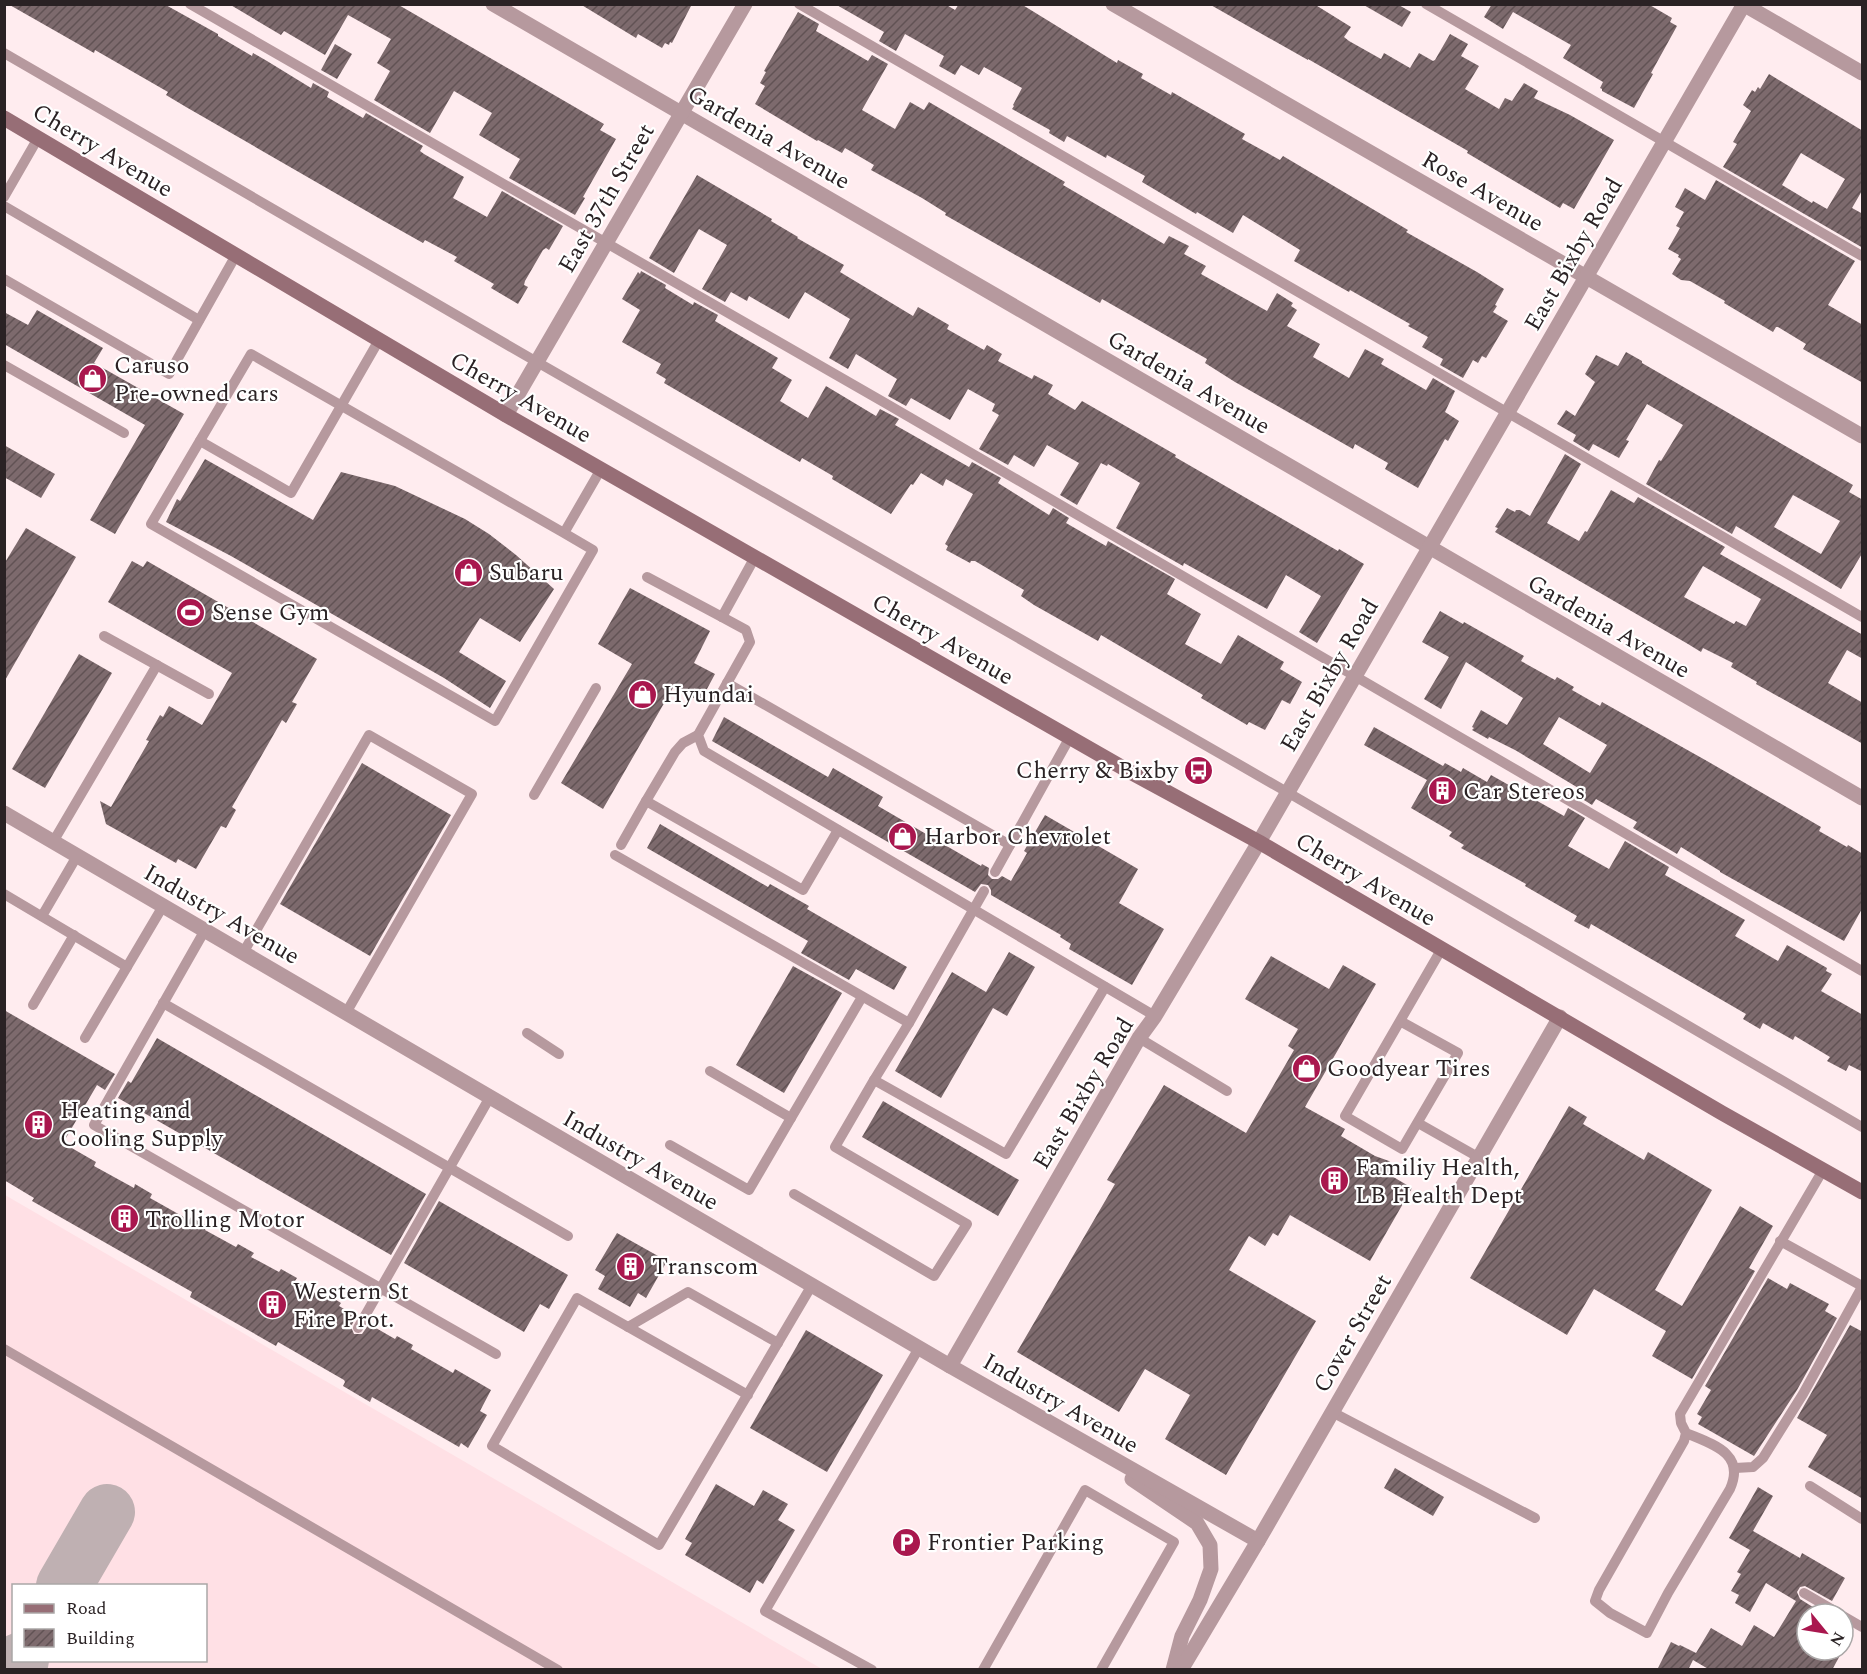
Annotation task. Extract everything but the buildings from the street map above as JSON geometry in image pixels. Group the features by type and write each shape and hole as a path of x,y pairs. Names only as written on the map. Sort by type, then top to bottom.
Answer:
{"main road":[{"name":"Cherry Avenue","path":"4,118 506,415 1258,842 1722,1113 1863,1192"}],"street":[{"name":"Gardenia Avenue","path":"493,4 1863,798"},
{"name":"East 37th Street","path":"506,415 746,4"},
{"name":"Rose Avenue","path":"1113,4 1863,436"},
{"name":"East Bixby Road","path":"950,1366 1139,1038 1155,1016 1258,842 1744,5"},
{"path":"1744,5 1863,74"},
{"name":"Industry Avenue","path":"4,813 950,1366 1258,1541"},
{"name":"Cover Street","path":"1180,1670 1258,1541 1560,1017"},
{"path":"1106,1455 1131,1479 1197,1523 1210,1545 1211,1569 1200,1600 1182,1636 1173,1670"}],"lane":[{"path":"190,4 1355,674 1863,971"},
{"path":"799,4 1863,617"},
{"path":"1426,4 1863,256"},
{"name":"Cherry Avenue","path":"4,53 1287,792 1863,1127"},
{"path":"4,197 38,138"},
{"path":"4,206 199,320"},
{"path":"4,279 169,374 236,255"},
{"path":"200,441 291,493 379,340"},
{"path":"251,354 593,550 495,721 151,524 200,441 251,354"},
{"path":"4,365 123,433"},
{"path":"564,533 601,469"},
{"path":"722,617 755,557"},
{"path":"621,845 675,752 683,743 698,735 750,642 746,630 647,577"},
{"path":"104,636 209,694"},
{"path":"53,842 157,665"},
{"path":"727,683 1010,845"},
{"path":"534,795 596,688"},
{"path":"243,953 369,735 472,794 346,1013"},
{"path":"698,735 704,751 1155,1016"},
{"path":"995,872 1070,737"},
{"path":"646,801 803,890 838,830"},
{"path":"615,855 909,1023"},
{"path":"42,916 78,856"},
{"path":"794,1194 934,1276 967,1224 835,1147 984,891"},
{"path":"4,894 127,967"},
{"path":"85,1038 163,906"},
{"path":"205,930 94,1125 496,1354"},
{"path":"33,1005 74,935"},
{"path":"1400,1021 1458,1053 1402,1149 1345,1116 1441,950"},
{"path":"874,1080 1006,1154 1105,987"},
{"path":"670,1145 749,1190 862,997"},
{"path":"163,1003 568,1236"},
{"path":"527,1033 558,1054"},
{"path":"1139,1038 1227,1091"},
{"path":"710,1071 791,1118"},
{"path":"358,1328 490,1097"},
{"path":"1418,1123 1478,1157"},
{"path":"1686,1433 1684,1441 1599,1590 1595,1601 1598,1605 1647,1633 1733,1482 1735,1468 1725,1452 1686,1433 1680,1414 1823,1170"},
{"path":"1735,1468 1753,1467 1763,1458 1808,1385 1863,1287 1780,1241"},
{"path":"748,1395 577,1298 492,1446 659,1545 748,1395 812,1285"},
{"path":"628,1327 688,1292 778,1343"},
{"path":"872,1670 765,1611 919,1348"},
{"path":"4,1349 558,1670"},
{"path":"1332,1412 1535,1518"},
{"path":"1810,1486 1863,1519"},
{"path":"983,1670 1085,1490 1174,1542 1101,1670"},
{"path":"1804,1593 1820,1602"}],"shaded area":[{"path":"5,1195 822,1669 5,1669"}],"taxiway":[{"path":"65,1584 107,1512"},
{"path":"16,1670 20,1662"}],"place":[{"name":"Caruso Pre-owned cars","path":"93,379"},
{"name":"Subaru","path":"468,572"},
{"name":"Sense Gym","path":"191,612"},
{"name":"Hyundai","path":"642,694"},
{"name":"Cherry & Bixby","path":"1199,770"},
{"name":"Car Stereos","path":"1442,791"},
{"name":"Harbor Chevrolet","path":"903,836"},
{"name":"Goodyear Tires","path":"1306,1068"},
{"name":"Heating and Cooling Supply","path":"39,1124"},
{"name":"Familiy Health, LB Health Dept","path":"1334,1181"},
{"name":"Trolling Motor","path":"124,1219"},
{"name":"Transcom","path":"631,1266"},
{"name":"Western St Fire Prot.","path":"272,1305"},
{"name":"Frontier Parking","path":"906,1542"}]}
